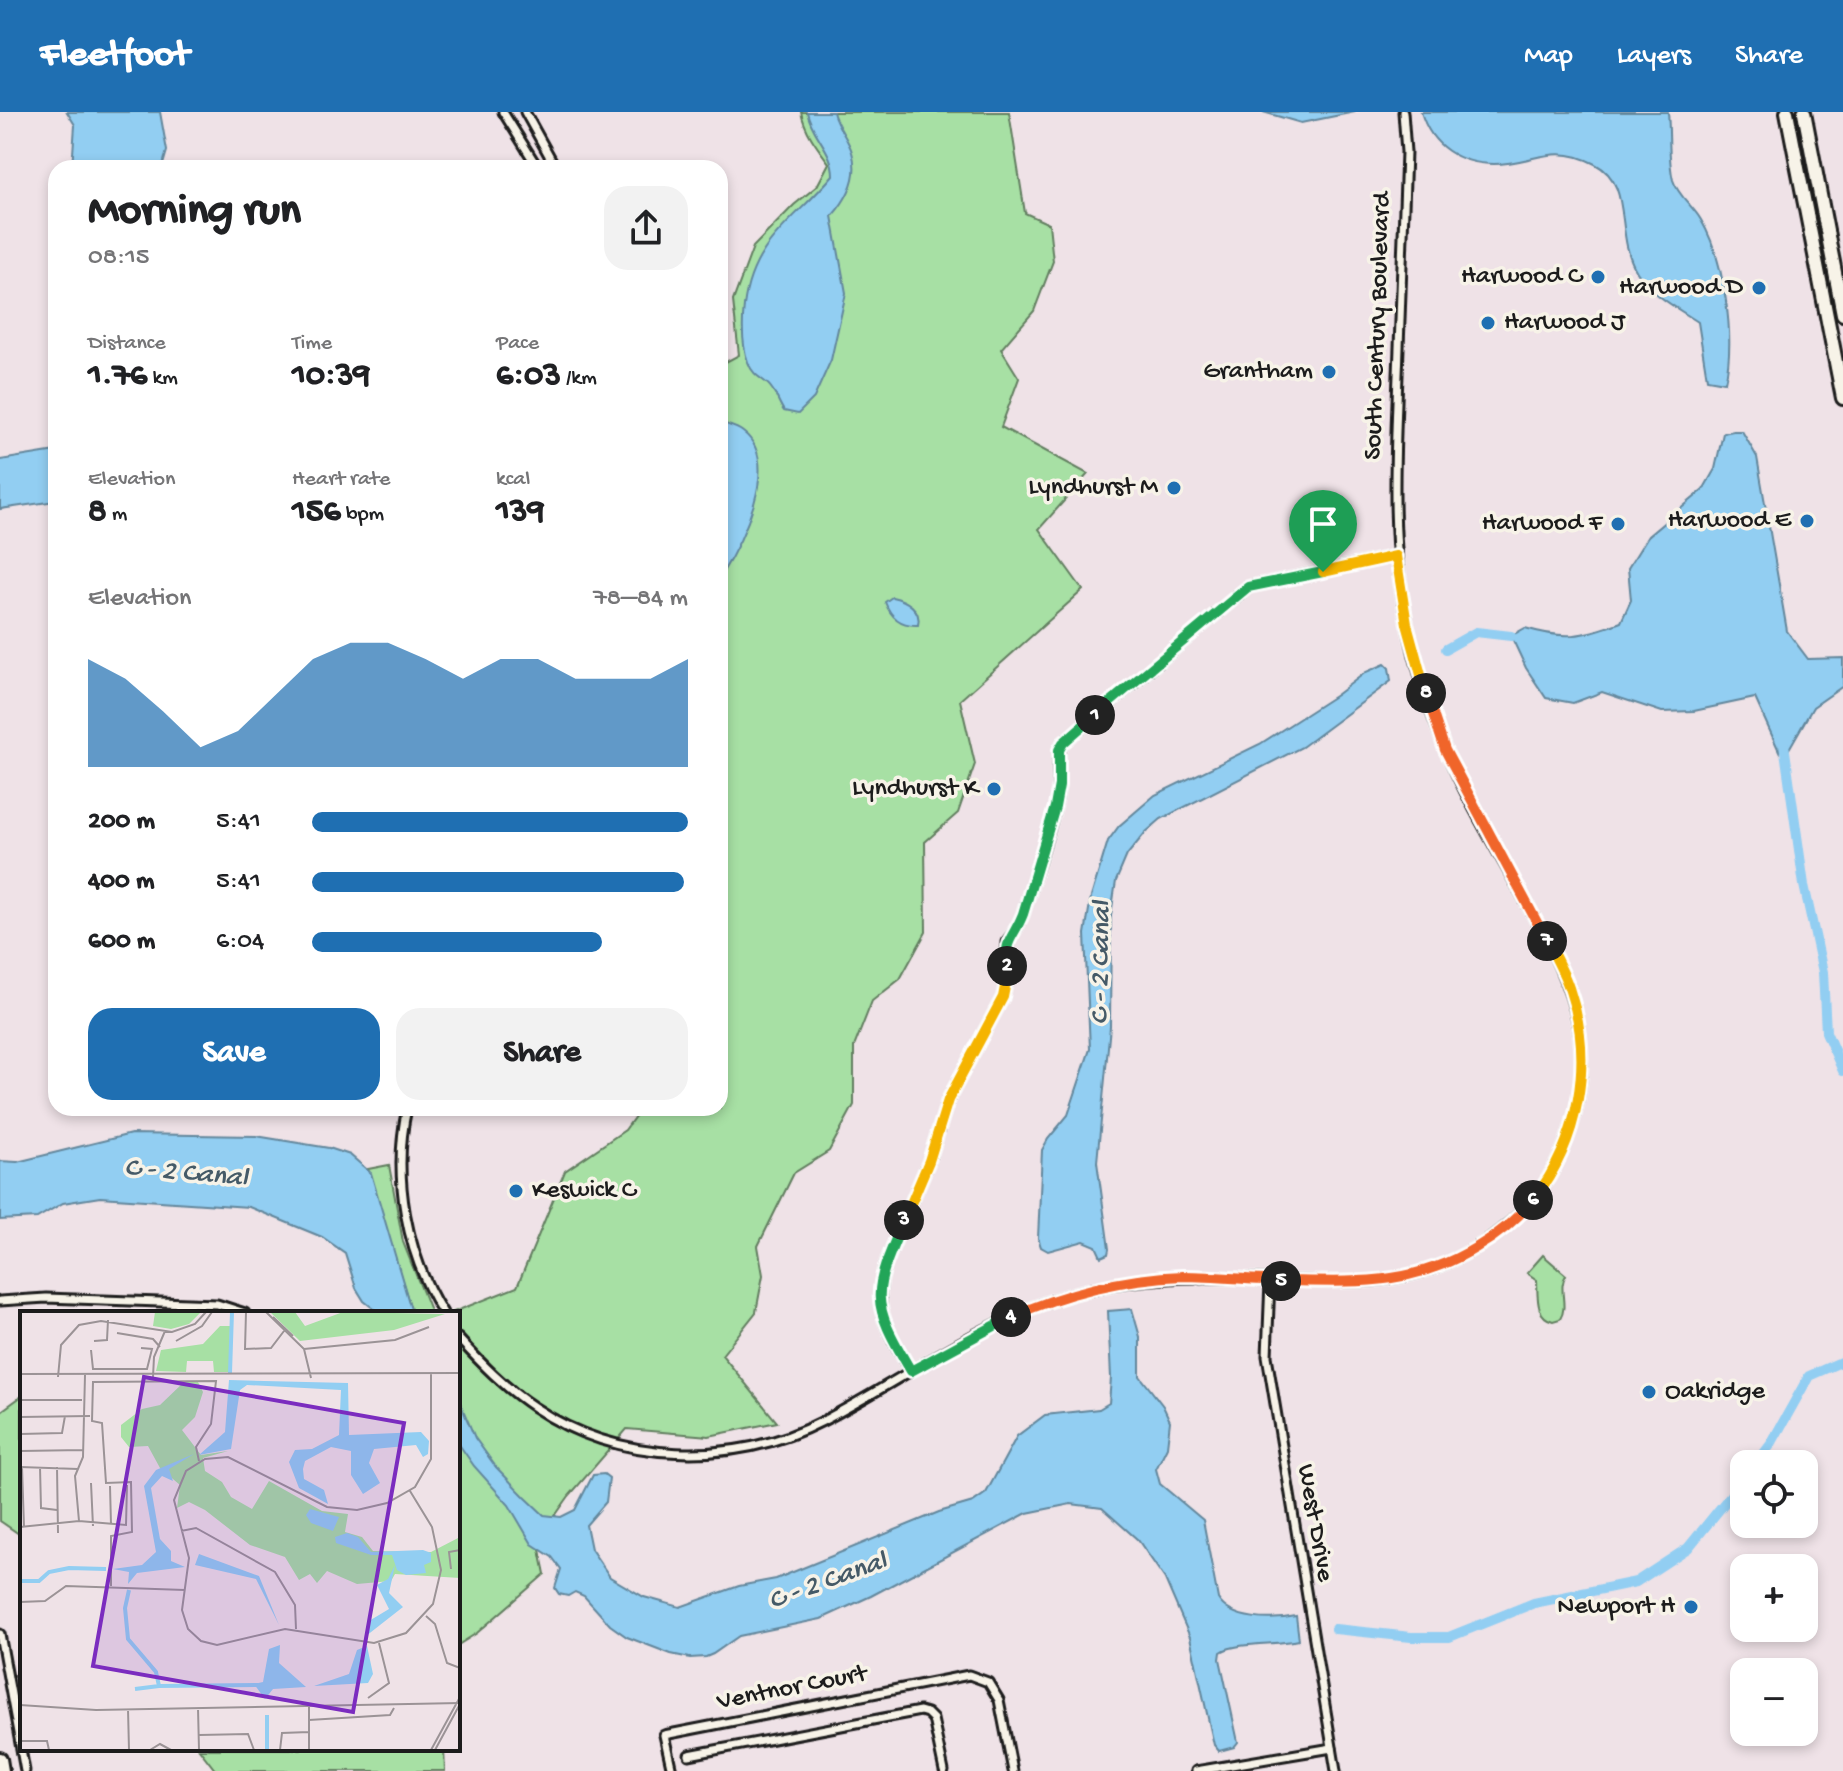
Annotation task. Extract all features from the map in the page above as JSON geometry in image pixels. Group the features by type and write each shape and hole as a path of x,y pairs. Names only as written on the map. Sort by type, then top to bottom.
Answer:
{"main road":[{"path":"1787,112 1843,395"},
{"path":"1804,112 1843,314"},
{"path":"0,1759 2,1771"}],"street":[{"path":"503,112 533,160"},
{"path":"525,112 552,160"},
{"name":"South Century Boulevard","path":"460,1340 490,1372 534,1407 592,1437 680,1453 725,1451 798,1433 984,1330 1071,1294 1111,1285 1178,1277 1362,1282 1400,1279 1441,1267 1490,1239 1525,1209 1541,1189 1564,1148 1576,1108 1581,1066 1579,1025 1570,989 1548,941 1445,750 1407,624 1396,556 1393,491 1406,152 1403,112"},
{"path":"911,1371 881,1315 878,1298 880,1282 929,1161 948,1100 1003,997 1007,977 1006,942 1023,914 1055,807 1059,785 1058,757 1063,743 1248,587 1396,556"},
{"path":"406,1116 401,1163 405,1208 422,1273 442,1311"},
{"name":"West Drive","path":"1270,1281 1267,1356 1336,1771"},
{"path":"0,1301 46,1298 217,1304 239,1311"},
{"path":"0,1634 20,1744"},
{"name":"Ventnor Court","path":"672,1771 664,1735 964,1675 979,1677 994,1690 999,1700 1013,1771"},
{"path":"689,1755 920,1711 927,1713 934,1723 944,1771"},
{"path":"1196,1771 1332,1748"},
{"path":"21,1751 25,1771"}],"green space":[{"path":"801,112 1009,112 1025,213 1049,224 1053,261 1034,311 1001,349 1019,378 1001,427 1088,474 1039,529 1083,590 960,700 975,764 958,813 925,842 926,932 900,979 872,1001 854,1047 854,1105 829,1151 794,1173 758,1246 763,1275 756,1312 722,1355 777,1422 709,1436 627,1429 569,1496 538,1540 545,1574 477,1633 460,1644 460,1311 456,1311 517,1287 565,1171 625,1130 635,1116 728,1116 728,361 739,355 733,301 753,247 817,186 829,163 808,133"},
{"path":"389,1165 403,1242 430,1311 411,1311 368,1169"},
{"path":"1543,1255 1566,1275 1562,1314 1560,1319 1553,1321 1540,1310 1537,1280 1527,1273"},
{"path":"20,1397 20,1535 0,1521 0,1412"},
{"path":"201,1751 444,1751 445,1771 216,1771"}],"water":[{"path":"67,112 160,112 167,151 164,160 73,160 75,125"},
{"path":"807,112 833,112 850,147 854,170 847,195 832,216 846,293 831,360 814,398 798,414 784,411 769,385 750,368 743,320 749,284 766,248 833,175 830,158"},
{"path":"1263,112 1355,112 1301,123"},
{"path":"1421,112 1668,112 1673,180 1701,220 1722,277 1729,344 1725,382 1707,379 1698,322 1656,294 1637,272 1626,242 1619,197 1607,173 1595,164 1567,155 1555,154 1494,164 1469,161 1439,143"},
{"path":"728,425 743,432 754,446 759,463 759,483 754,504 728,563"},
{"path":"1742,431 1757,457 1787,631 1808,659 1843,658 1843,686 1813,707 1789,749 1782,730 1779,751 1755,698 1694,711 1662,712 1602,692 1573,703 1546,698 1526,668 1511,636 1525,628 1573,635 1621,622 1631,600 1628,568 1648,536 1703,490 1715,469 1723,433"},
{"path":"48,452 48,502 0,509 0,460"},
{"path":"892,597 912,606 918,614 918,625 907,624 894,617 885,602"},
{"path":"1385,664 1389,668 1391,681 1302,747 1161,819 1127,855 1116,881 1111,915 1110,1026 1097,1162 1108,1254 1101,1257 1096,1246 1084,1241 1048,1251 1041,1247 1038,1238 1042,1150 1068,1115 1090,1049 1085,934 1091,897 1108,841 1119,826 1155,795 1260,744 1366,672"},
{"path":"131,1134 256,1136 329,1148 350,1155 371,1173 411,1311 377,1311 364,1301 356,1288 345,1253 322,1237 249,1207 100,1197 63,1203 37,1218 0,1220 0,1161 17,1162"},
{"path":"1132,1309 1140,1337 1140,1376 1163,1406 1170,1421 1167,1447 1156,1469 1160,1484 1203,1520 1218,1599 1232,1612 1253,1618 1296,1616 1299,1640 1237,1647 1221,1652 1238,1742 1234,1747 1219,1751 1214,1745 1190,1637 1165,1579 1138,1540 1102,1508 1071,1504 1027,1513 871,1596 821,1619 739,1636 713,1654 690,1658 627,1637 610,1625 584,1596 575,1592 568,1596 559,1594 555,1588 561,1569 552,1557 532,1544 509,1505 460,1446 460,1403 475,1438 496,1467 544,1515 561,1517 575,1510 593,1475 604,1474 609,1478 606,1502 586,1525 591,1549 610,1577 644,1597 680,1607 739,1586 776,1579 939,1512 973,1502 986,1493 1017,1436 1045,1415 1099,1409 1109,1403 1108,1311"}],"waterway":[{"name":"C - 2 Canal","path":"1446,649 1476,632 1511,636"},
{"path":"1782,730 1804,885 1823,972 1826,1032 1843,1071"},
{"path":"1766,1450 1809,1376 1843,1361"},
{"path":"1335,1629 1411,1637 1449,1637 1534,1603 1636,1582 1688,1548 1730,1496"}],"place":[{"name":"Harwood C","path":"1598,277"},
{"name":"Harwood D","path":"1759,288"},
{"name":"Harwood J","path":"1488,323"},
{"name":"Grantham","path":"1329,372"},
{"name":"Lyndhurst M","path":"1174,488"},
{"name":"Harwood E","path":"1807,521"},
{"name":"Harwood F","path":"1618,524"},
{"name":"Lyndhurst K","path":"994,789"},
{"name":"Keswick C","path":"516,1191"},
{"name":"Oakridge","path":"1649,1392"},
{"name":"Newport H","path":"1691,1607"}],"route":[{"path":"1396,556 1407,624 1445,750 1548,941 1570,989 1579,1025 1581,1066 1572,1127 1564,1148 1541,1189 1510,1223 1463,1256 1421,1274 1375,1282 1181,1276 1111,1285 1071,1294 1025,1311 911,1371 881,1315 878,1298 880,1282 929,1161 948,1100 1003,997 1007,977 1006,942 1023,914 1055,807 1059,785 1059,750 1063,743 1126,688 1248,587 1323,572 1396,556"}]}
